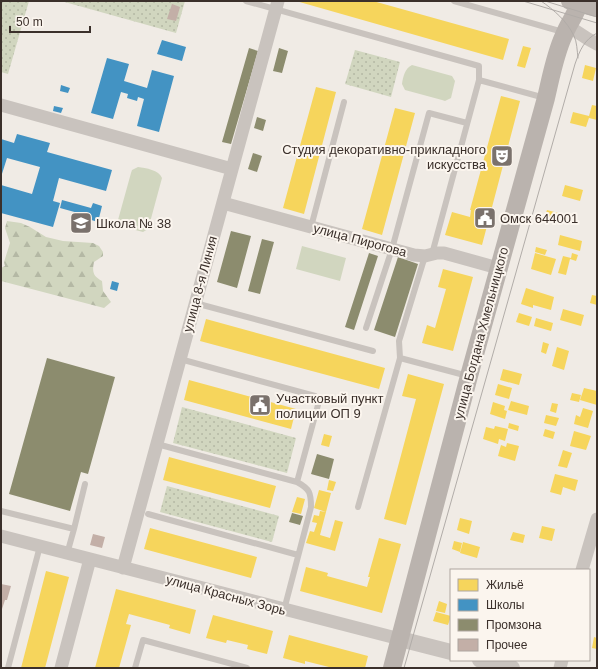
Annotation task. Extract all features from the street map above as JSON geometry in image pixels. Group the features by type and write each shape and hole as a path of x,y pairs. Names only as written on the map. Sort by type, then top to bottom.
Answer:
{"main road":[{"name":"улица Богдана Хмельницкого","path":"392,668 498,268 557,56 566,29 574,16 577,2"},
{"path":"577,2 597,8"}],"street":[{"name":"улица 8-я Линия","path":"123,568 277,5"},
{"path":"566,29 597,44"},
{"path":"1,105 232,170"},
{"name":"улица Пирогова","path":"223,203 392,249 414,254 428,255 444,253 498,268"},
{"path":"582,569 597,519"},
{"name":"улица Красных Зорь","path":"1,536 450,652"},
{"path":"61,668 90,560"},
{"path":"484,661 512,668"}],"lane":[{"path":"246,1 277,5 479,66 479,80 468,123 428,255 398,341 400,358 358,507"},
{"path":"454,1 566,29"},
{"path":"479,80 546,98"},
{"path":"311,227 344,102"},
{"path":"366,328 392,249 429,113 468,123"},
{"path":"195,303 373,351"},
{"path":"400,358 469,376"},
{"path":"180,359 315,396 318,405 297,482"},
{"path":"157,444 297,482 305,486 311,496 311,507 284,610"},
{"path":"68,554 85,484"},
{"path":"1,511 74,530"},
{"path":"148,514 298,555"},
{"path":"8,668 40,546"},
{"path":"135,668 143,640 247,668"}],"green space":[{"path":"1,1 29,1 8,74 1,72"},
{"path":"61,1 185,1 176,33"},
{"path":"355,50 400,62 391,97 345,84"},
{"path":"412,65 452,76 455,81 451,98 445,101 405,90 402,84 404,76 406,70"},
{"path":"138,167 155,171 162,178 148,229 143,232 121,226 118,220 132,170"},
{"path":"7,221 21,223 46,237 63,241 93,243 99,246 103,252 103,256 94,262 93,271 102,281 103,291 111,302 104,308 1,281 1,268 5,266 4,262 10,243 5,228"},
{"path":"302,246 346,258 340,281 296,269"},
{"path":"182,407 296,438 287,473 173,443"},
{"path":"167,486 279,516 272,542 160,512"}],"building: Жильё":[{"path":"296,1 373,1 509,39 503,60"},
{"path":"523,46 531,48 525,68 517,66"},
{"path":"585,65 596,68 593,81 582,78"},
{"path":"316,87 336,92 304,214 283,208"},
{"path":"501,96 520,101 482,245 445,235 452,212 470,217 470,210"},
{"path":"592,105 597,106 597,120 589,118 586,127 570,123 573,112 589,116"},
{"path":"395,108 415,113 382,235 362,229"},
{"path":"565,185 583,190 580,201 562,196"},
{"path":"547,210 558,213 556,219 545,216"},
{"path":"560,235 582,241 580,251 558,245"},
{"path":"536,247 547,250 545,255 535,252"},
{"path":"535,253 556,259 551,275 531,269"},
{"path":"572,253 578,255 576,261 570,259 566,275 558,273 563,256 571,258"},
{"path":"443,269 473,277 453,351 422,343 427,325 435,328 446,289 438,287"},
{"path":"526,288 554,297 551,310 533,305 533,308 521,304"},
{"path":"592,295 597,296 597,305 590,303"},
{"path":"563,309 584,315 581,326 560,320"},
{"path":"519,313 532,317 529,326 516,322"},
{"path":"536,318 553,323 551,331 534,326"},
{"path":"206,319 385,368 379,389 200,341"},
{"path":"543,342 549,344 546,354 541,352"},
{"path":"557,347 569,351 564,370 552,366"},
{"path":"503,369 522,374 519,385 500,380"},
{"path":"408,374 444,384 406,525 384,519 416,399 402,396"},
{"path":"189,380 296,409 291,429 184,400"},
{"path":"498,384 512,388 509,399 495,395"},
{"path":"584,388 597,391 597,405 580,400"},
{"path":"572,393 581,395 579,402 570,400"},
{"path":"511,401 529,406 527,415 508,410"},
{"path":"493,402 505,406 504,410 507,411 505,419 490,414"},
{"path":"552,403 558,404 556,413 550,411"},
{"path":"583,408 593,411 588,428 574,424 576,415 580,417"},
{"path":"546,415 559,418 556,426 544,423"},
{"path":"509,423 519,426 518,431 508,428"},
{"path":"495,426 508,429 505,441 499,439 498,444 483,439 486,427 494,429"},
{"path":"545,429 555,432 553,439 543,436"},
{"path":"574,431 591,436 586,450 570,446"},
{"path":"324,434 332,436 329,447 321,445"},
{"path":"507,443 519,446 515,461 498,456 501,445 506,447"},
{"path":"563,450 572,453 567,468 558,466"},
{"path":"169,457 276,486 270,508 163,480"},
{"path":"555,474 578,480 575,491 563,487 561,495 550,492"},
{"path":"329,480 336,482 333,491 327,490"},
{"path":"319,490 331,493 326,512 314,508"},
{"path":"297,497 305,499 301,514 292,512"},
{"path":"320,511 326,512 320,535 330,538 335,520 343,522 335,551 306,543 310,531 314,532 317,523 312,522 314,515 319,516"},
{"path":"460,518 472,521 469,534 457,530"},
{"path":"542,526 555,529 552,541 539,538"},
{"path":"150,528 257,557 251,578 144,549"},
{"path":"513,532 525,535 523,543 510,540"},
{"path":"379,538 401,544 382,613 300,591 306,567 328,573 327,576 367,587 370,577 368,577"},
{"path":"454,541 462,543 460,552 452,549"},
{"path":"463,542 480,547 477,558 460,553"},
{"path":"46,571 69,577 45,668 21,668"},
{"path":"116,589 196,610 190,634 169,628 170,625 129,614 126,624 131,625 119,668 95,668"},
{"path":"439,601 447,604 445,613 436,611"},
{"path":"436,612 450,616 448,625 433,621"},
{"path":"213,615 273,631 267,654 247,649 248,645 227,640 226,643 206,638"},
{"path":"289,635 368,656 365,668 333,668 305,661 305,664 283,658"},
{"path":"594,637 597,638 597,649 592,648"}],"building: Школы":[{"path":"162,40 186,47 182,61 157,54"},
{"path":"107,58 129,64 124,81 147,88 152,70 174,76 159,132 137,126 144,99 138,97 137,101 127,98 128,94 121,92 113,119 91,113"},
{"path":"61,85 70,88 68,93 60,91"},
{"path":"54,106 63,108 61,113 53,111"},
{"path":"17,134 50,143 47,152 112,170 106,191 59,178 53,201 60,203 53,227 1,213 1,185 32,194 40,167 7,158 1,177 1,139 14,143"},
{"path":"62,200 91,208 93,203 102,206 98,222 88,219 89,216 60,208"},
{"path":"112,281 119,283 117,291 110,289"}],"building: Промзона":[{"path":"249,48 258,51 231,144 222,142"},
{"path":"279,48 288,51 282,73 273,71"},
{"path":"257,117 266,120 263,131 254,128"},
{"path":"253,153 262,156 257,172 248,169"},
{"path":"231,231 251,236 237,288 217,282"},
{"path":"262,239 274,242 260,294 248,291"},
{"path":"369,253 378,256 354,330 345,327"},
{"path":"398,257 418,264 395,337 374,330"},
{"path":"47,358 115,377 88,474 81,472 70,511 9,494"},
{"path":"317,454 334,459 329,479 311,474"},
{"path":"292,513 303,516 300,525 289,522"}],"building: Прочее":[{"path":"172,4 180,7 176,21 167,19"},
{"path":"93,534 105,537 102,548 90,545"},
{"path":"1,584 11,586 7,600 5,600 1,612"}],"tram line":[{"path":"523,1 597,23"},
{"path":"541,1 551,8 568,25 576,41 578,58"},
{"path":"545,1 597,17"},
{"path":"404,668 575,64 583,46 597,33"}],"place":[{"name":"Студия декоративно-прикладного искусства","path":"502,156"},
{"name":"Омск 644001","path":"485,218"},
{"name":"Школа № 38","path":"81,223"},
{"name":"Участковый пункт полиции ОП 9","path":"260,405"}]}
